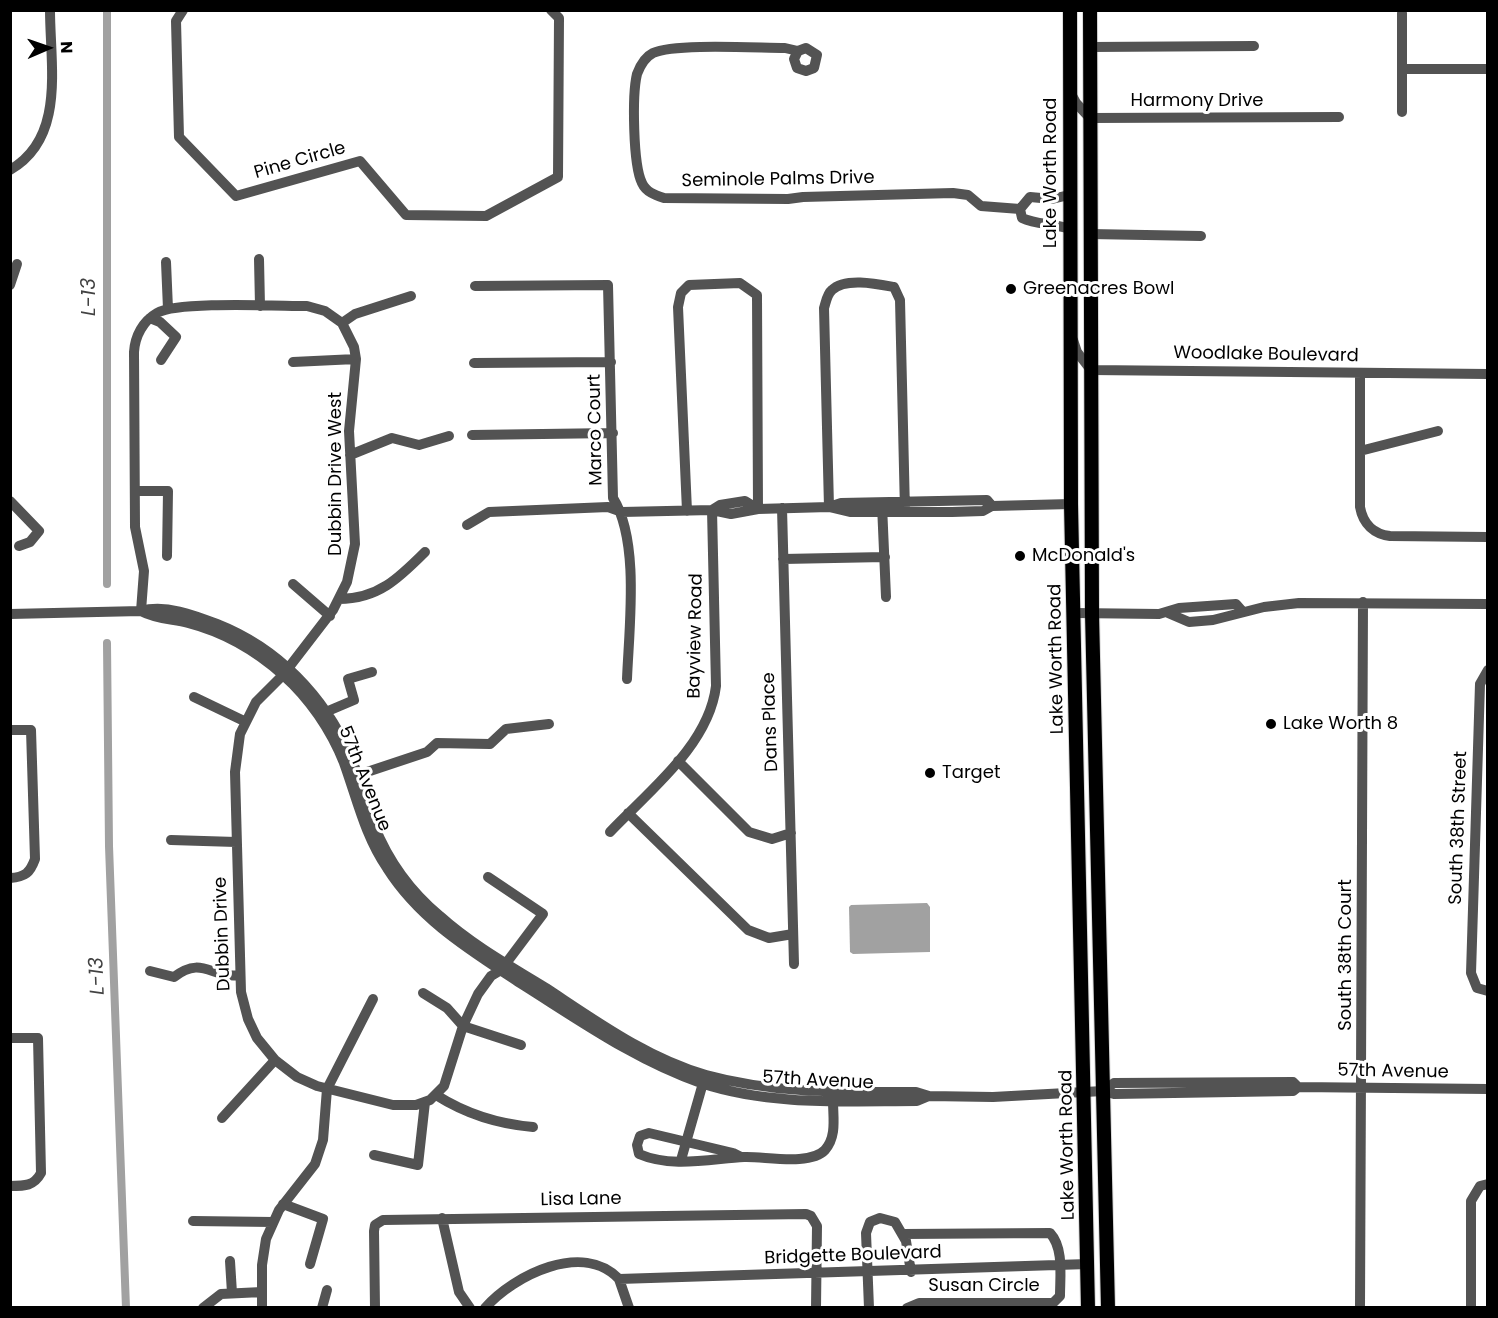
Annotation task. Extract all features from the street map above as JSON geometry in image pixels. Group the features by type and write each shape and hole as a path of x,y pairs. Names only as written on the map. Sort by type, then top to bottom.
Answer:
{"main road":[{"name":"Lake Worth Road","path":"1070,10 1071,504 1088,1308"},
{"path":"1082,10 1090,47"},
{"name":"Lake Worth Road","path":"1090,10 1092,613 1108,1308"},
{"path":"1069,124 1082,133 1082,213 1090,234"},
{"path":"1077,745 1084,766 1088,836 1098,852"},
{"path":"1080,851 1089,860 1092,869 1093,926 1100,942"}],"street":[{"path":"10,170 37,147 49,119 50,10"},
{"name":"Pine Circle","path":"183,10 176,21 180,136 236,196 360,161 406,216 486,216 558,177 559,18 551,10"},
{"path":"1402,13 1402,112"},
{"path":"1090,47 1254,46"},
{"name":"Seminole Palms Drive","path":"798,51 785,48 674,49 654,53 644,60 637,75 635,144 637,167 643,185 651,194 664,198 788,200 803,197 953,193 968,195 981,206 1020,209"},
{"path":"1402,69 1488,69"},
{"path":"1069,90 1076,104 1090,118"},
{"name":"Harmony Drive","path":"1090,118 1339,117"},
{"name":"Seminole Palms Drive","path":"1020,209 1030,197 1052,199 1069,195"},
{"name":"Seminole Palms Drive","path":"1020,209 1022,218 1031,222 1056,224 1069,229"},
{"path":"1090,234 1201,236"},
{"path":"259,259 260,306"},
{"path":"166,262 168,309"},
{"path":"10,285 17,264"},
{"path":"687,511 678,307 681,293 689,285 740,283 757,295 758,509"},
{"path":"829,507 824,308 830,291 840,284 894,287 900,300 904,506"},
{"name":"Marco Court","path":"475,286 608,285 613,498 622,512 631,574 627,679"},
{"path":"141,611 144,571 136,533 135,345 140,330 150,318 168,309 313,307 325,310 342,323 355,314 411,296"},
{"path":"150,318 160,322 176,337 160,360"},
{"name":"Dubbin Drive West","path":"286,671 330,616 349,573 355,544 350,455 351,403 356,359 352,341 342,323"},
{"path":"1069,329 1077,352 1091,370"},
{"path":"292,362 356,359"},
{"path":"474,363 611,362"},
{"name":"Woodlake Boulevard","path":"1091,370 1488,374"},
{"path":"1360,373 1361,513 1374,531 1390,536 1488,537"},
{"path":"1360,451 1438,431"},
{"path":"472,435 613,433"},
{"path":"350,455 392,438 419,445 449,436"},
{"path":"135,491 168,491 167,556"},
{"path":"10,501 39,531 30,542 19,546"},
{"path":"467,525 489,512 608,507 622,512 712,510 720,505 745,501 758,509 829,507 850,512 883,506 984,511 992,506 1071,504"},
{"path":"883,506 886,597"},
{"name":"Dans Place","path":"782,508 794,964"},
{"name":"Bayview Road","path":"610,832 678,761 699,736 709,715 715,691 712,510"},
{"path":"339,599 350,599 392,585 425,552"},
{"path":"783,559 885,557"},
{"path":"293,584 330,616"},
{"name":"South 38th Court","path":"1360,1308 1363,602"},
{"path":"1075,613 1168,613 1188,622 1213,620 1243,612 1299,603 1488,604"},
{"path":"1168,613 1179,608 1221,604 1236,604 1243,612"},
{"name":"57th Avenue","path":"10,614 141,611 152,617 189,623 225,637 286,671 322,713 353,777 375,848 401,889 434,924 618,1035 659,1056 704,1074 788,1090 916,1092 929,1096 1084,1093 1103,1091 1114,1083 1157,1082 1293,1082 1298,1087 1488,1089"},
{"name":"South 38th Street","path":"1482,990 1471,973 1480,684 1488,670"},
{"name":"Dubbin Drive","path":"286,671 256,702 244,721 236,753 235,772 240,975 243,1003 250,1024 275,1060 297,1077 327,1089 399,1106 425,1102 436,1095 450,1076 463,1026 491,976 504,967 543,914 488,877"},
{"path":"322,713 354,700 348,679 372,672"},
{"path":"194,697 244,721"},
{"path":"353,777 427,752 438,743 490,744 506,729 549,724"},
{"path":"10,730 31,730 35,859 31,870 26,875 10,878"},
{"path":"678,761 754,835 772,839 791,833"},
{"path":"628,813 748,930 769,938 793,934"},
{"path":"171,840 236,842"},
{"path":"150,971 174,977 186,968 200,966 231,976 240,975"},
{"name":"57th Avenue","path":"504,967 614,1042 655,1064 703,1083 753,1095 833,1101 917,1101 929,1096"},
{"path":"423,993 447,1008 463,1026 521,1045"},
{"path":"262,1308 263,1251 273,1222 308,1174 320,1152 327,1089 373,999"},
{"path":"10,1038 38,1038 41,1173 36,1182 30,1185 10,1186"},
{"path":"222,1118 275,1060"},
{"path":"681,1160 703,1083"},
{"path":"436,1095 460,1110 507,1125 533,1127"},
{"path":"741,1157 649,1133 640,1136 637,1144 639,1154 649,1158 713,1161 741,1157 798,1159 815,1156 824,1151 833,1136 833,1101"},
{"path":"374,1155 418,1165 425,1102"},
{"path":"1471,1308 1471,1201 1484,1185"},
{"path":"284,1204 322,1219 310,1264"},
{"name":"Lisa Lane","path":"375,1308 375,1225 388,1219 806,1214 812,1216 817,1226 816,1308"},
{"path":"442,1218 459,1292 470,1308"},
{"path":"869,1308 866,1233 870,1222 880,1218 891,1219 903,1234"},
{"path":"193,1221 273,1222"},
{"name":"Susan Circle","path":"907,1308 919,1303 1053,1303 1060,1296 1057,1240 1050,1233 903,1234 911,1272"},
{"path":"230,1261 232,1293"},
{"path":"486,1308 497,1295 519,1280 563,1264 594,1263 609,1270 619,1279 629,1308"},
{"name":"Bridgette Boulevard","path":"619,1279 911,1272 1088,1264"},
{"path":"322,1308 327,1290"},
{"path":"204,1308 216,1296 262,1292"}],"shaded area":[{"path":"927,903 930,907 930,952 853,954 850,952 849,907 851,905"}],"waterway":[{"name":"L-13","path":"107,10 107,584"},
{"name":"L-13","path":"107,643 109,846 126,1308"}],"place":[{"name":"Greenacres Bowl","path":"1011,289"},
{"name":"McDonald's","path":"1020,556"},
{"name":"Lake Worth 8","path":"1271,724"},
{"name":"Target","path":"930,773"}]}
